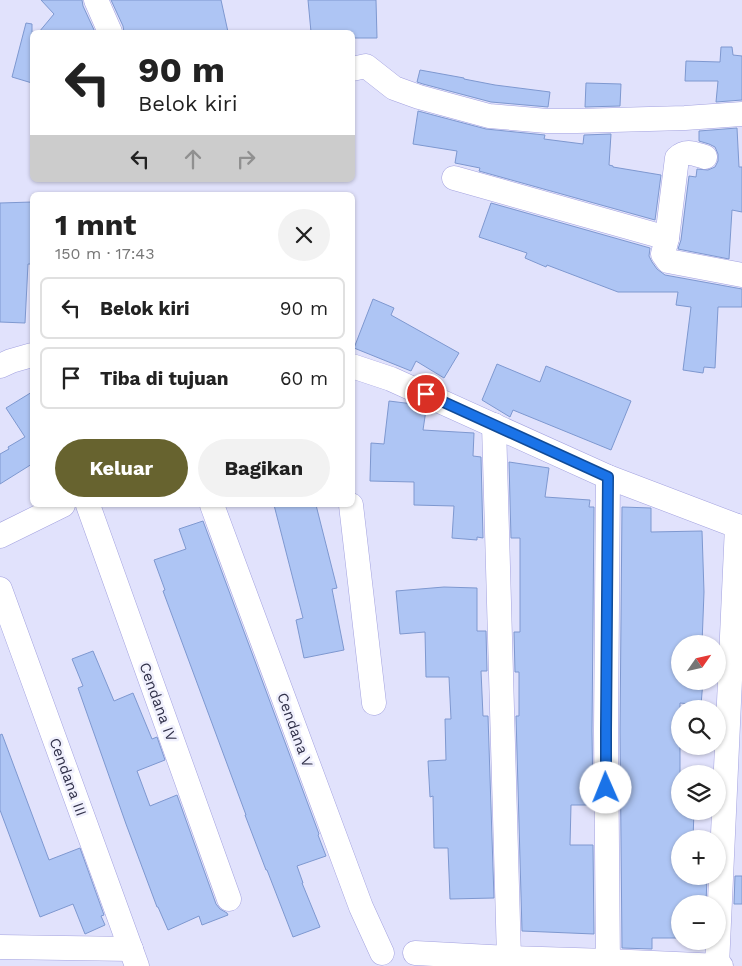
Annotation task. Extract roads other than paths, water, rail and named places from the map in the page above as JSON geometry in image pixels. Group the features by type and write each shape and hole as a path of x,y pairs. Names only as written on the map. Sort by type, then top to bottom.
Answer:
{"street":[{"path":"96,0 109,30"},
{"path":"355,68 366,66 394,88 419,97 489,116 547,121 577,121 685,118 742,114"},
{"path":"705,157 689,152 682,153 677,158 667,238 663,254 668,261 742,275"},
{"path":"454,178 667,238"},
{"path":"0,366 30,356"},
{"path":"355,367 391,379 608,477 740,527 717,966"},
{"path":"494,425 509,958"},
{"path":"608,477 606,731 608,963"},
{"path":"0,536 59,507"},
{"name":"Cendana IV","path":"89,507 229,899"},
{"name":"Cendana V","path":"213,507 361,907 382,953"},
{"path":"351,507 374,703"},
{"name":"Cendana III","path":"0,589 134,957"},
{"path":"4,949 134,957"},
{"path":"415,953 608,963 721,966"}]}
